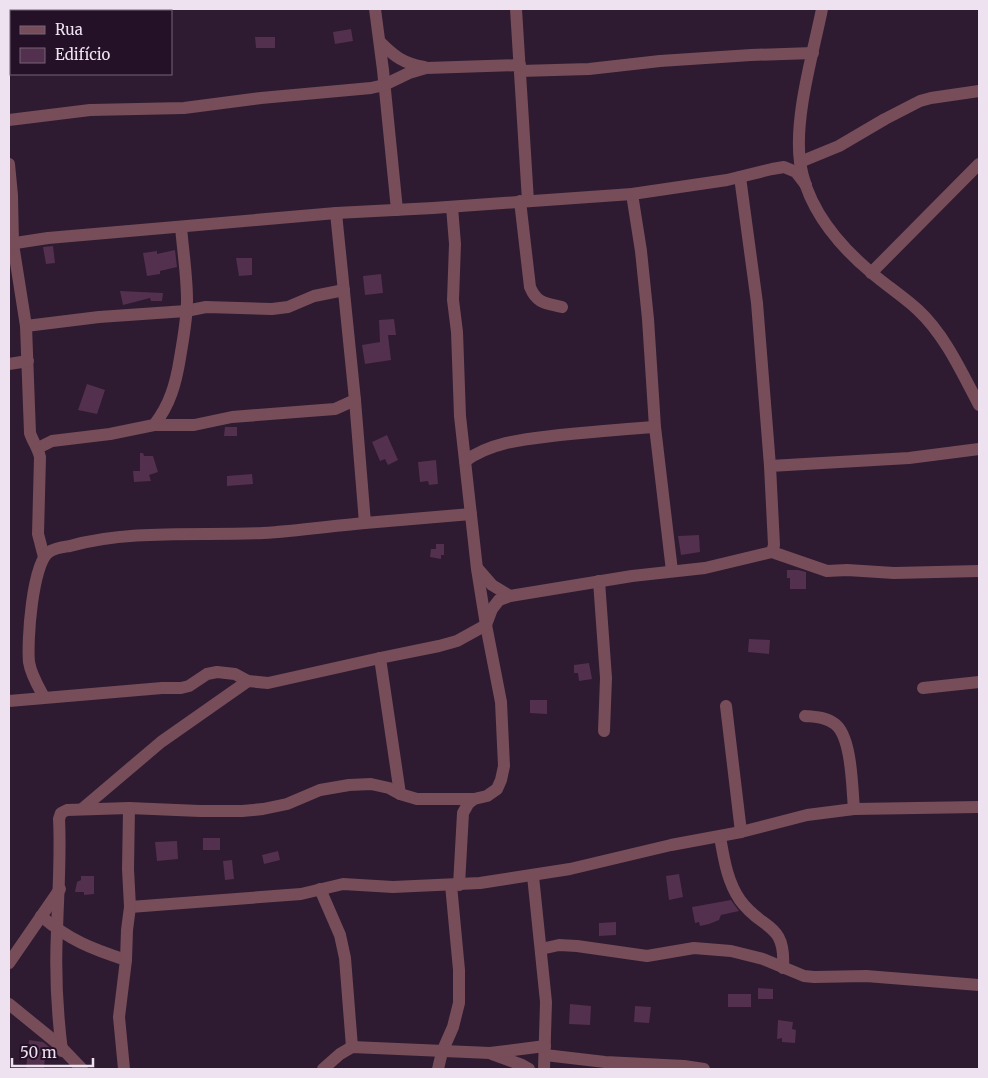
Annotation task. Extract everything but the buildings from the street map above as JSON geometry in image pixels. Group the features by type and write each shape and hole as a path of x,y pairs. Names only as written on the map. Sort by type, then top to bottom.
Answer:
{"street":[{"path":"375,9 398,210"},
{"path":"516,9 520,68 524,201 530,287 534,296 539,301 562,307"},
{"path":"822,9 807,81 800,130 800,162 806,185 819,216 849,252 871,273 918,310 947,347 979,405"},
{"path":"380,42 395,57 408,64 426,68 589,69 660,61 813,53"},
{"path":"9,120 97,109 184,108 261,98 371,88 384,85 409,73 426,68"},
{"path":"800,162 839,146 885,118 920,101 979,91"},
{"path":"9,164 12,195 11,244 26,326 30,433 38,448 40,457 38,534 44,557"},
{"path":"871,273 979,164"},
{"path":"11,244 48,238 336,214 632,194 784,167 796,172 806,185"},
{"path":"740,176 757,303 770,466 774,545 772,552"},
{"path":"632,194 641,252 656,427 672,571"},
{"path":"62,1050 56,987 60,890 59,819 61,813 67,810 129,808 200,811 263,809 288,804 320,790 349,785 371,784 389,788 400,794 417,799 474,799 487,796 497,789 504,766 501,702 477,569 460,416 458,332 454,300 455,244 452,207"},
{"path":"336,214 355,400 365,523"},
{"path":"154,425 170,399 176,380 186,311 180,227"},
{"path":"26,326 99,317 186,311 206,307 258,309 288,307 314,296 344,290"},
{"path":"9,364 28,361"},
{"path":"38,448 52,441 110,434 154,425 194,425 232,417 336,409 355,400"},
{"path":"466,461 481,452 519,439 656,427"},
{"path":"770,466 908,458 979,449"},
{"path":"44,697 33,677 28,647 34,591 40,564 49,552 107,538 264,533 471,514"},
{"path":"9,701 181,688 189,686 206,674 217,672 235,674 248,681 268,683 457,641 486,625 492,609 499,600 510,596 599,581 705,568 772,552 827,571 848,570 894,573 979,571"},
{"path":"477,569 492,584 510,596"},
{"path":"599,581 606,678 604,731"},
{"path":"380,658 400,794"},
{"path":"82,809 161,742 248,681"},
{"path":"923,688 979,682"},
{"path":"726,706 742,832"},
{"path":"805,716 826,719 836,725 842,734 847,746 854,809"},
{"path":"438,1069 442,1052 453,1027 459,1002 455,885 463,813 468,804 474,799"},
{"path":"130,908 301,894 343,884 392,887 480,884 533,876 671,845 720,837 807,815 854,809 979,807"},
{"path":"124,1069 118,1017 126,960 130,908 128,869 129,808"},
{"path":"720,837 726,871 739,899 754,915 777,933 782,942 784,951 783,968"},
{"path":"533,876 546,1002 544,1069"},
{"path":"320,889 340,936 345,958 352,1047"},
{"path":"9,963 60,890"},
{"path":"41,916 57,930 88,947 126,960"},
{"path":"541,949 559,945 577,946 647,956 694,948 731,951 763,959 804,976 866,976 979,985"},
{"path":"9,1004 57,1043 82,1069"},
{"path":"323,1069 340,1054 352,1047 362,1046 442,1052 490,1053 545,1050 605,1062 684,1066 704,1069"},
{"path":"490,1053 530,1069"}]}
